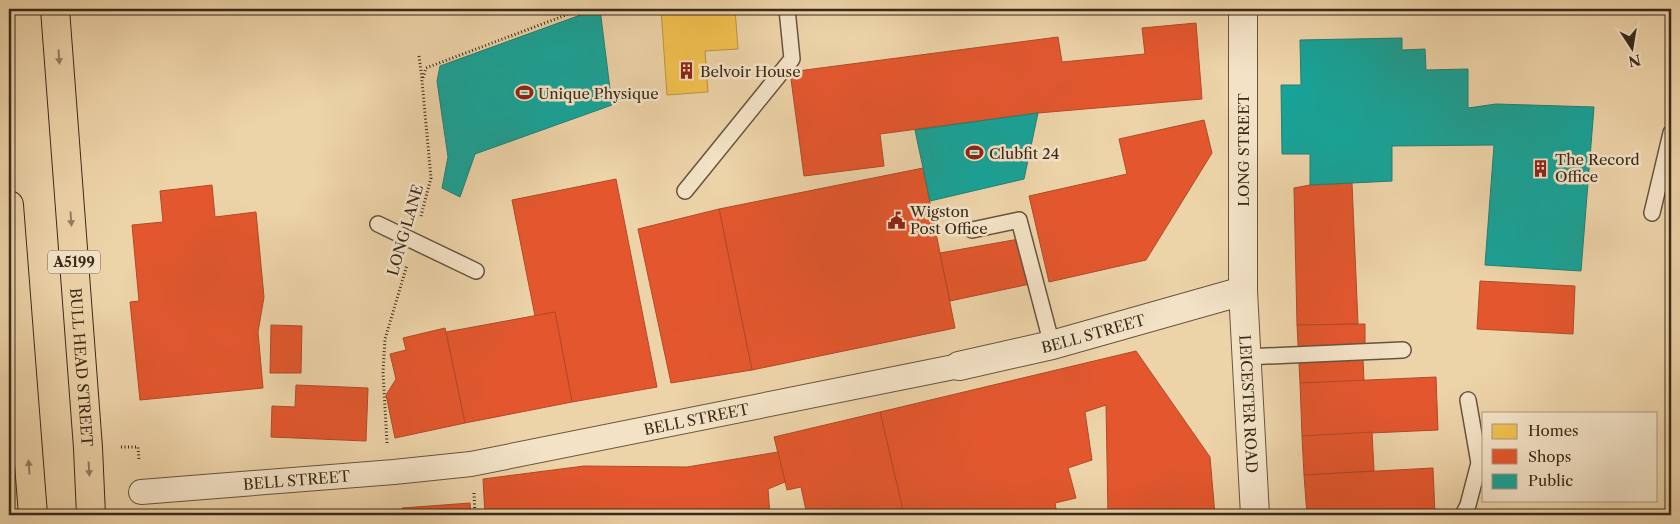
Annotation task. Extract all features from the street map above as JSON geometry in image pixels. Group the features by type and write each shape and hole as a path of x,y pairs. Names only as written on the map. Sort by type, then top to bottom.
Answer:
{"main road":[{"name":"BULL HEAD STREET","path":"55,9 88,448 91,515"},
{"path":"9,205 33,515"}],"street":[{"name":"LONG STREET","path":"1243,9 1243,291"},
{"name":"BELL STREET","path":"141,492 471,464 959,366 1052,345 1243,291"},
{"name":"LEICESTER ROAD","path":"1243,291 1255,515"}],"lane":[{"path":"686,191 792,59 787,9"},
{"path":"1652,213 1671,133"},
{"path":"972,230 1019,220 1052,345"},
{"path":"378,224 476,271"},
{"path":"1246,357 1403,350"},
{"path":"1464,515 1479,463 1468,400"}],"path":[{"path":"422,81 426,68 582,9"},
{"name":"LONG LANE","path":"394,472 386,438 383,372 386,338 431,178 419,56"}],"building: Homes":[{"name":"Belvoir House","path":"661,9 735,9 738,49 705,51 708,92 667,95"}],"building: Shops":[{"path":"1196,23 1202,99 1038,113 880,134 884,166 804,176 790,72 1058,37 1062,62 1145,54 1142,28"},
{"path":"1204,120 1212,153 1146,260 1049,282 1029,196 1127,174 1119,139"},
{"path":"923,168 955,328 752,370 719,209"},
{"path":"616,179 657,387 572,402 555,312 535,316 512,200"},
{"path":"1352,183 1358,324 1297,325 1294,188 1310,185"},
{"path":"212,185 215,217 256,212 264,297 258,332 263,388 140,400 130,302 139,301 132,225 163,222 160,191"},
{"path":"719,209 752,370 671,383 638,229"},
{"path":"1019,239 1030,284 950,301 940,253"},
{"path":"1480,281 1575,286 1573,334 1477,329"},
{"path":"555,312 572,402 465,423 446,332"},
{"path":"1365,324 1365,345 1338,345 1338,359 1363,359 1364,381 1300,383 1297,325"},
{"path":"271,325 302,326 301,373 270,373"},
{"path":"445,328 465,423 395,438 386,395 396,379 390,354 406,350 403,338"},
{"path":"1136,351 1210,457 1215,515 1108,515 1106,405 1085,412 1092,460 1068,468 1076,498 1055,503 1057,515 904,515 880,412"},
{"path":"1436,377 1438,430 1302,436 1300,383"},
{"path":"296,385 368,388 366,441 271,437 272,406 295,407"},
{"path":"880,412 904,515 807,515 801,487 787,490 774,437"},
{"path":"1372,432 1374,471 1304,475 1302,436"},
{"path":"778,452 785,482 768,489 770,515 485,515 483,479 584,466 687,467"},
{"path":"1433,468 1435,514 1307,515 1304,475"},
{"path":"470,503 471,515 402,515 402,508"}],"building: Public":[{"name":"Unique Physique","path":"600,9 612,105 475,154 460,197 442,188 448,157 437,81 440,66"},
{"name":"The Record Office","path":"1402,38 1402,50 1425,49 1426,70 1468,69 1468,108 1496,104 1594,107 1581,271 1485,265 1494,145 1392,146 1392,181 1310,185 1310,154 1282,154 1281,85 1301,85 1300,40"},
{"name":"Clubfit 24","path":"1038,113 1024,179 930,201 915,130"}],"place":[{"name":"Belvoir House","path":"686,71"},
{"name":"Unique Physique","path":"524,93"},
{"name":"Clubfit 24","path":"975,153"},
{"name":"The Record Office","path":"1541,168"},
{"name":"Wigston Post Office","path":"896,220"}]}
